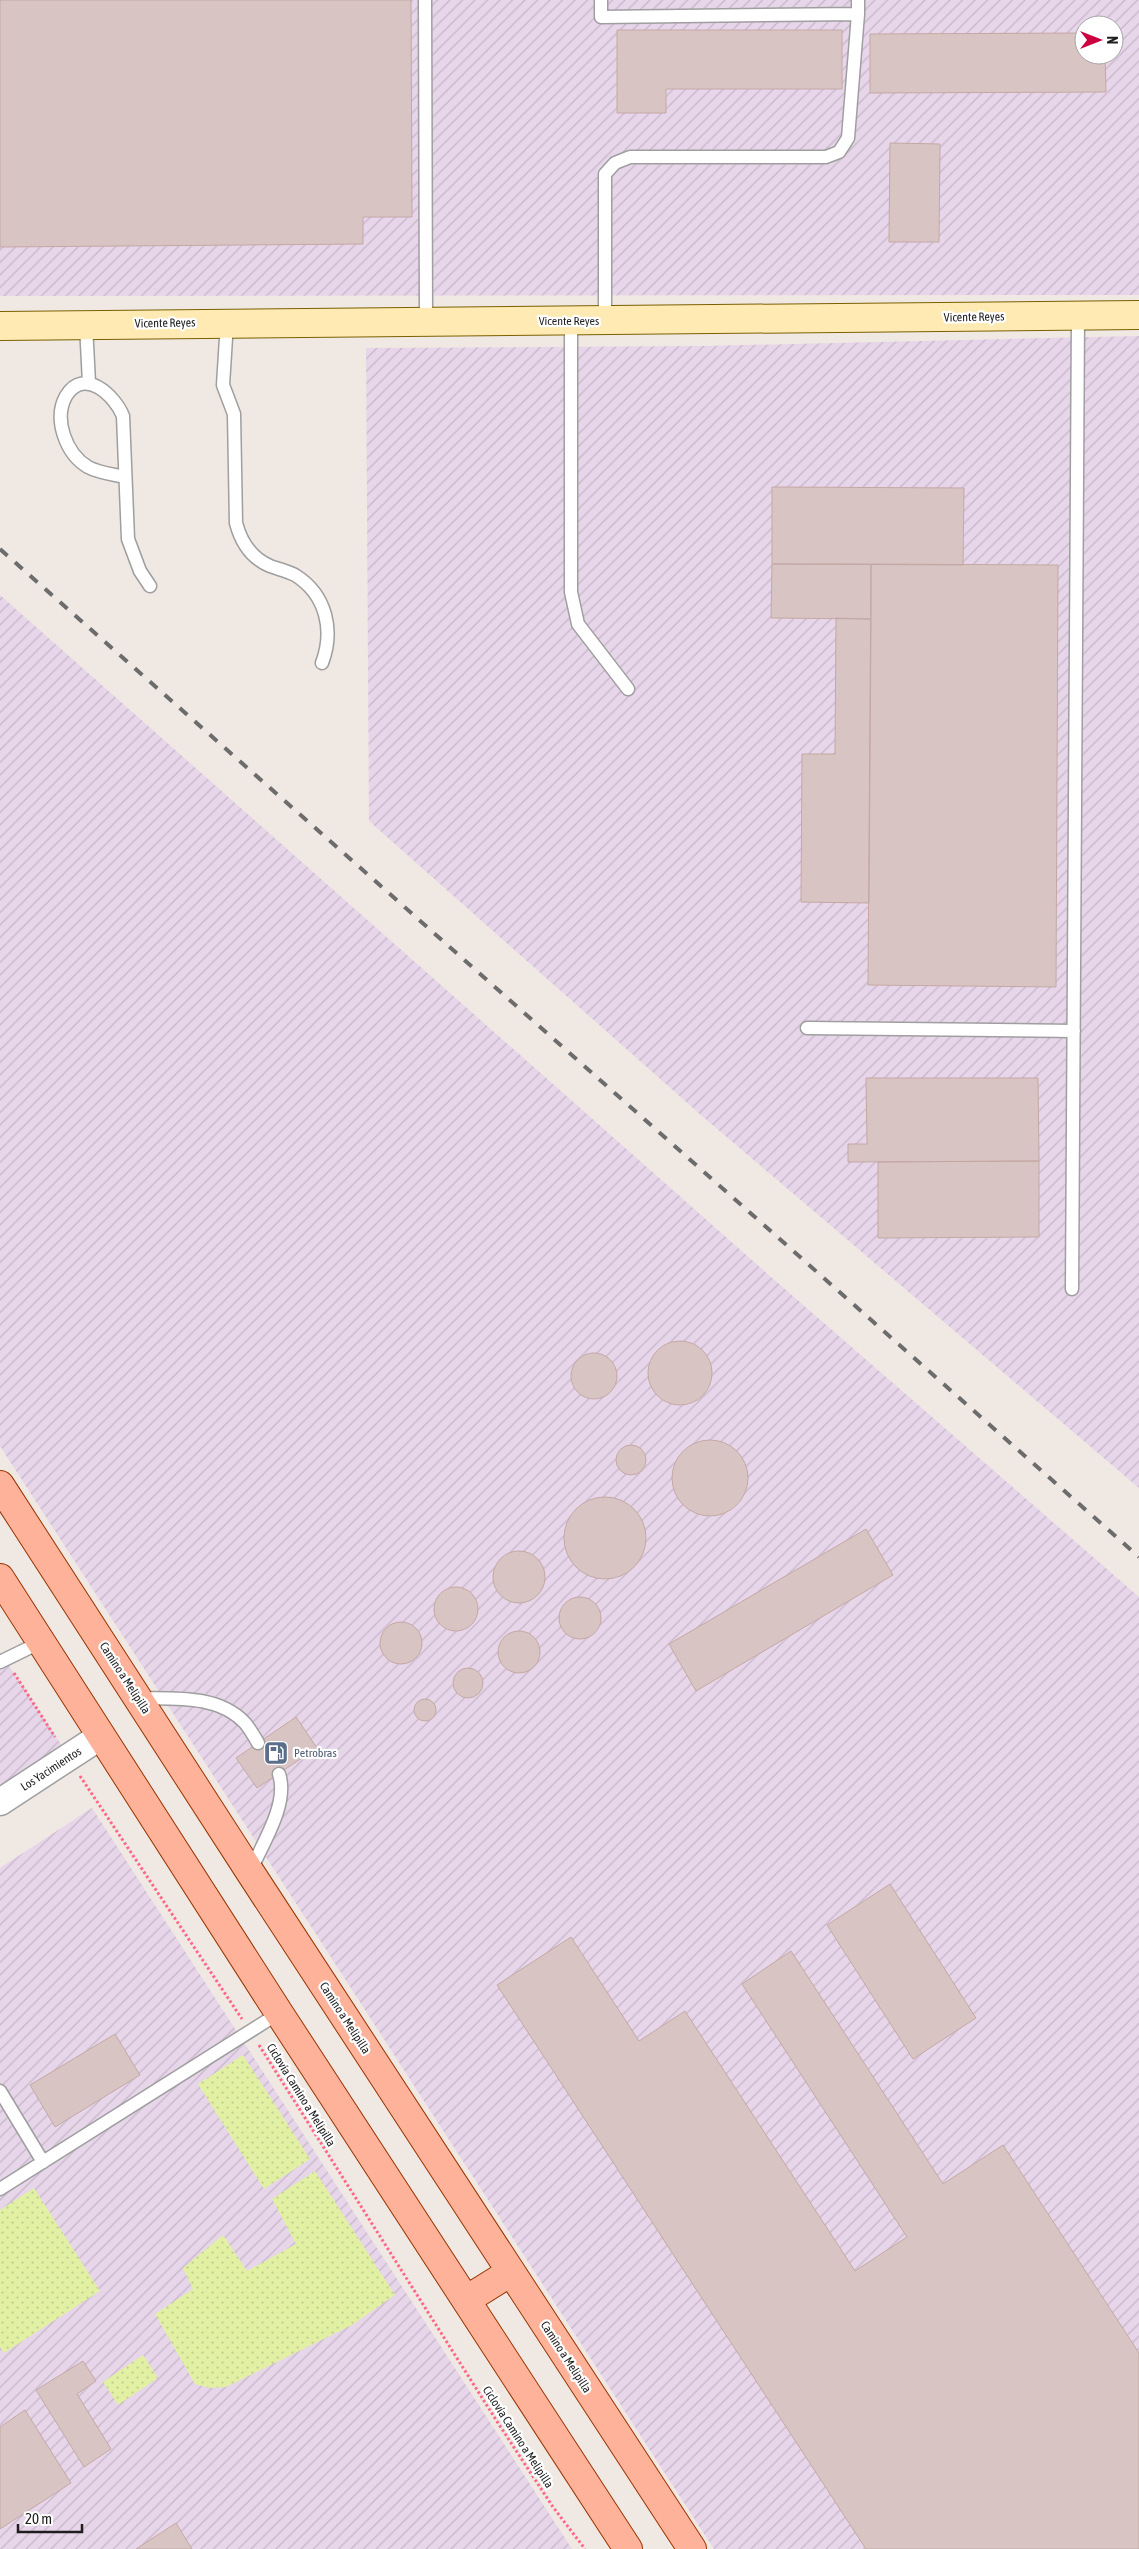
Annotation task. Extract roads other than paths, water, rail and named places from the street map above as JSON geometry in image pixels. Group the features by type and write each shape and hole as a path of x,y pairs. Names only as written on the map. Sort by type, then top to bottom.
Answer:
{"main road":[{"name":"Camino a Melipilla","path":"0,1485 692,2549"},
{"path":"0,1578 279,2013 628,2549"},
{"path":"466,2300 511,2272"}],"street":[{"name":"Vicente Reyes","path":"0,326 227,322 605,321 1139,315"},
{"name":"Los Yacimientos","path":"0,1802 101,1736"}],"lane":[{"path":"425,0 426,321"},
{"path":"601,0 601,17 858,14"},
{"path":"605,321 605,174 616,163 630,157 826,157 839,152 848,138 858,0"},
{"path":"1072,1289 1078,316"},
{"path":"571,321 571,592 578,624 628,689"},
{"path":"227,322 223,385 234,414 236,522 239,535 252,555 271,566 295,575 316,595 327,621 327,650 322,664"},
{"path":"86,325 89,383"},
{"path":"124,477 87,466 71,452 66,442 61,420 64,402 75,387 89,383 107,392 115,400 124,416 124,477 128,539 140,571 150,586"},
{"path":"807,1028 1074,1031"},
{"path":"2,1661 41,1642"},
{"path":"138,1698 189,1699 215,1704 245,1723 258,1742"},
{"path":"250,1872 280,1804 282,1789 279,1774"},
{"path":"0,2189 279,2013"},
{"path":"0,2091 43,2162"}],"railway":[{"path":"0,549 1139,1557"}],"place":[{"name":"Petrobras","path":"276,1753"}]}
